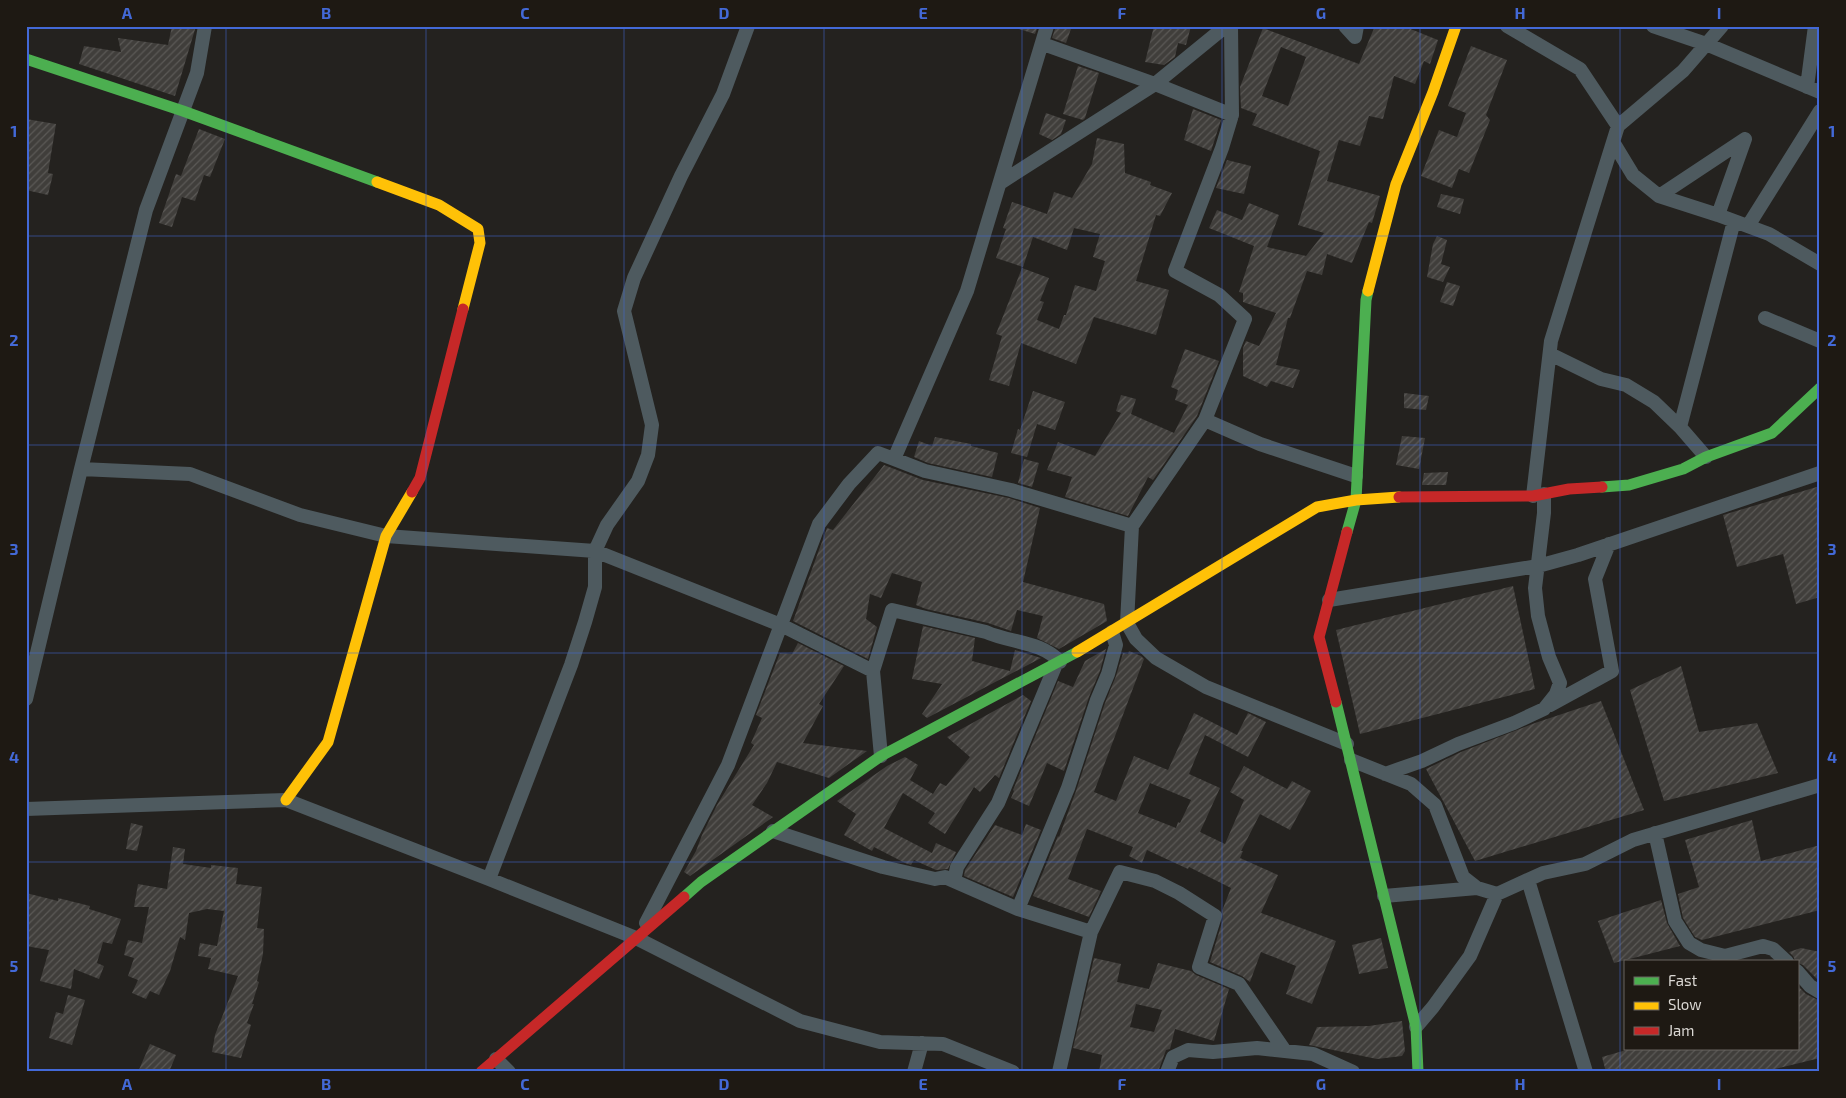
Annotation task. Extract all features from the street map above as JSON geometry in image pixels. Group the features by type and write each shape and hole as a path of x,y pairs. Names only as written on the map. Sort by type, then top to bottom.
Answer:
{"street":[{"path":"26,699 146,210 197,73 205,26"},
{"path":"489,878 582,631 595,587 595,551 607,525 638,481 648,454 652,425 624,311 634,278 681,176 723,94 748,26"},
{"path":"894,459 967,291 1047,26"},
{"path":"1000,183 1155,84 1226,26"},
{"path":"1231,26 1232,115 1222,148 1175,271 1219,295 1244,319 1205,420 1132,526 1127,623 1136,639 1156,658 1206,687 1347,744"},
{"path":"1345,26 1355,37 1357,26"},
{"path":"1418,1072 1416,1027 1319,637 1356,500 1366,300 1396,184 1433,92 1456,26"},
{"path":"1507,26 1580,68 1618,126"},
{"path":"1654,26 1706,44 1813,89 1815,26"},
{"path":"1544,709 1556,694 1560,683 1549,657 1538,616 1535,588 1544,513 1539,495 1552,341 1618,126 1682,71 1722,26"},
{"path":"1043,44 1155,84 1232,115"},
{"path":"26,59 183,111 438,205 478,229 480,243 420,478 386,536 328,742 286,800"},
{"path":"1748,226 1820,111"},
{"path":"1659,196 1745,139 1718,215"},
{"path":"1613,142 1633,175 1659,196 1769,234 1820,264"},
{"path":"1680,427 1734,221"},
{"path":"1765,318 1820,341"},
{"path":"1550,354 1601,379 1626,385 1654,402 1680,427 1706,458"},
{"path":"481,1072 701,882 881,756 1058,663 1127,623 1317,506 1402,496 1539,495 1569,489 1629,484 1683,469 1706,458 1772,433 1817,396"},
{"path":"1205,420 1268,446 1356,476"},
{"path":"636,938 651,916 728,765 819,524 848,484 878,453 925,471 1011,490 1132,526"},
{"path":"81,469 190,474 300,515 386,536 595,551 781,625 873,671"},
{"path":"1329,600 1538,566 1820,473"},
{"path":"1385,774 1514,723 1544,709 1612,671 1595,579 1609,544"},
{"path":"881,756 873,671 892,610 986,632 999,638 1045,650 1054,655 1058,663 998,802 957,867 954,881"},
{"path":"1018,909 1068,788 1097,700 1108,674 1116,645 1112,632"},
{"path":"1351,760 1411,784 1435,805 1463,877 1476,888"},
{"path":"1384,896 1476,888 1497,894 1543,873 1585,864 1633,840 1820,785"},
{"path":"26,809 286,800 489,878 636,938 800,1021 880,1042 943,1044 1013,1072"},
{"path":"773,832 883,866 935,879 945,876 1018,909 1091,932"},
{"path":"1655,833 1675,920 1689,943 1701,950 1725,956 1763,946 1773,949 1786,960"},
{"path":"1059,1072 1091,932 1120,872 1155,881 1179,893 1215,916 1199,967 1239,984 1285,1051"},
{"path":"1528,880 1586,1072"},
{"path":"1416,1027 1470,956 1497,894"},
{"path":"1798,972 1810,986 1820,992"},
{"path":"914,1072 922,1043"},
{"path":"1167,1072 1173,1057 1188,1050 1213,1052 1257,1048 1313,1054 1353,1072"},
{"path":"496,1059 509,1072"}],"building":[{"path":"172,26 196,26 175,96 79,64 84,46 121,52 118,38 168,45"},
{"path":"1019,26 1038,26 1035,34 1019,29"},
{"path":"1056,26 1072,26 1066,43 1052,38"},
{"path":"1154,26 1191,26 1186,45 1178,43 1175,57 1164,65 1145,62"},
{"path":"1375,26 1403,26 1438,40 1430,64 1424,61 1415,84 1394,76 1383,119 1369,116 1360,146 1339,140 1327,181 1380,196 1372,223 1369,222 1352,263 1327,254 1322,275 1307,271 1290,318 1288,318 1276,365 1300,370 1293,388 1271,381 1267,387 1243,376 1243,348 1246,341 1259,346 1276,313 1243,302 1243,293 1239,292 1254,246 1209,228 1217,210 1242,220 1249,203 1279,215 1267,247 1306,256 1324,233 1298,225 1320,151 1252,125 1257,114 1241,108 1240,87 1263,28 1359,64","holes":["1281,47 1306,57 1288,106 1262,96"]},
{"path":"1471,46 1507,60 1486,115 1490,120 1469,173 1459,169 1452,188 1421,176 1439,130 1457,137 1466,113 1448,106"},
{"path":"1078,66 1099,73 1083,120 1063,114"},
{"path":"1193,109 1221,120 1211,151 1184,140"},
{"path":"1046,113 1066,120 1061,134 1052,140 1039,134"},
{"path":"26,119 56,124 48,173 53,174 48,195 26,190"},
{"path":"199,129 225,139 210,177 204,175 195,201 182,197 172,227 159,223 176,174 181,176"},
{"path":"1097,138 1124,144 1125,173 1151,182 1150,185 1172,193 1160,216 1156,215 1136,281 1169,290 1156,335 1094,317 1076,364 1021,343 1009,386 989,380 1002,336 996,334 1022,268 1049,278 1040,301 1044,302 1037,320 1059,329 1064,315 1066,315 1075,285 1096,291 1105,261 1093,257 1100,234 1074,228 1067,250 1033,237 1023,267 996,258 1006,229 1003,228 1012,202 1047,214 1054,192 1072,198 1092,164"},
{"path":"1227,160 1251,166 1244,194 1216,188"},
{"path":"1441,194 1464,199 1460,214 1437,207"},
{"path":"1437,236 1447,240 1441,264 1450,267 1443,282 1427,277 1433,244"},
{"path":"1447,282 1460,286 1453,306 1440,302"},
{"path":"1185,349 1219,361 1197,416 1153,480 1148,477 1128,516 1065,497 1072,477 1047,470 1058,442 1095,456 1121,413 1116,411 1121,395 1136,399 1131,414 1174,433 1188,405 1175,400 1178,390 1171,387"},
{"path":"1033,391 1065,402 1055,430 1037,424 1027,457 1011,453"},
{"path":"1404,393 1429,396 1426,410 1404,408"},
{"path":"1402,436 1425,438 1419,469 1396,465"},
{"path":"935,437 971,444 971,446 998,453 992,477 928,463 914,457 919,441 932,446"},
{"path":"1024,459 1039,463 1032,487 1018,483"},
{"path":"884,465 923,480 1009,498 1040,508 1023,582 1104,604 1107,621 1059,649 1037,638 1043,616 1017,610 1011,631 988,623 926,609 916,605 922,582 892,573 881,598 870,594 866,619 877,627 868,659 793,621 827,528 833,530"},
{"path":"1448,472 1446,485 1422,485 1424,473"},
{"path":"1820,486 1820,597 1796,604 1783,554 1737,567 1723,515"},
{"path":"1513,586 1535,689 1360,734 1336,630"},
{"path":"923,626 975,638 972,661 1010,671 1015,650 1041,658 927,718 922,714 942,684 912,679"},
{"path":"798,643 844,666 819,704 823,706 803,743 867,751 829,778 777,762 767,783 752,805 773,817 690,876 684,872 696,851 702,835 717,805 754,745 751,743 762,718 756,715 780,653 792,654"},
{"path":"1106,649 1064,771 1047,763 1029,806 1011,798 1058,681 1073,687 1085,661"},
{"path":"1129,651 1144,659 1094,792 1116,801 1134,756 1168,770 1194,713 1237,735 1248,713 1266,722 1248,757 1205,735 1189,774 1220,788 1200,832 1225,844 1244,800 1230,792 1244,766 1287,789 1292,781 1311,791 1290,830 1260,814 1241,851 1243,851 1240,858 1278,875 1261,913 1336,941 1312,1004 1286,994 1296,966 1261,952 1250,982 1242,976 1210,962 1223,919 1222,911 1231,888 1189,867 1188,869 1147,850 1142,863 1129,856 1133,847 1087,829 1068,879 1101,891 1089,917 1033,896 1059,837 1123,653 1128,654","holes":["1150,783 1191,800 1176,828 1138,813"]},
{"path":"1681,666 1699,732 1757,723 1778,773 1664,801 1630,690"},
{"path":"1023,695 1031,701 999,778 995,775 980,792 974,787 945,834 928,823 935,813 903,793 884,828 932,853 936,843 956,852 948,869 936,870 914,860 911,865 874,847 872,851 844,835 856,814 837,801 887,766 905,757 918,765 910,780 933,794 940,783 946,786 970,757 947,737"},
{"path":"1601,701 1644,810 1475,861 1426,769 1461,752 1535,723"},
{"path":"1752,820 1761,861 1820,845 1820,910 1702,940 1695,937 1683,918 1678,894 1699,887 1685,840"},
{"path":"131,823 143,826 137,851 126,849"},
{"path":"1026,824 1041,830 1013,897 964,876 965,870 995,825 1022,835"},
{"path":"173,847 185,849 183,864 211,868 211,865 238,868 236,884 262,887 257,928 264,929 263,954 257,981 259,982 252,1004 254,1004 247,1023 251,1025 241,1058 212,1052 215,1035 238,976 208,969 211,958 198,956 200,943 217,946 224,911 207,909 189,913 185,940 180,937 170,971 159,995 150,991 146,999 132,993 138,980 128,976 134,958 124,955 128,940 142,943 149,907 134,907 138,884 167,889"},
{"path":"26,893 90,906 89,909 121,919 112,944 103,942 97,963 104,966 99,979 74,969 71,989 40,981 49,950 26,946"},
{"path":"1661,900 1667,923 1680,946 1614,963 1598,921"},
{"path":"1381,938 1388,968 1359,974 1352,945"},
{"path":"1801,948 1820,952 1820,982 1803,965 1798,963 1798,960 1795,960 1789,952"},
{"path":"1094,958 1121,964 1117,982 1149,989 1158,963 1191,971 1229,989 1214,1041 1175,1029 1170,1049 1166,1050 1158,1072 1099,1072 1102,1055 1073,1048","holes":["1136,1004 1162,1010 1154,1032 1130,1027"]},
{"path":"1798,986 1806,994 1820,1001 1820,1058 1763,1072 1606,1072 1602,1057 1626,1050 1798,1050"},
{"path":"68,995 85,1000 72,1045 49,1038 56,1012 63,1014"},
{"path":"1402,1021 1405,1051 1402,1056 1377,1059 1309,1045 1317,1027 1369,1026"},
{"path":"150,1044 176,1055 169,1072 138,1072"}],"traffic: fast":[{"path":"26,59 183,111 377,182"},
{"path":"1347,532 1356,500 1368,291"},
{"path":"1602,487 1629,485 1683,469 1706,457 1772,433 1820,388"},
{"path":"684,897 701,882 881,756 1077,652"},
{"path":"1336,702 1416,1027 1418,1072"}],"traffic: slow":[{"path":"1368,291 1396,184 1433,92 1456,26"},
{"path":"377,182 439,205 478,229 480,243 463,309"},
{"path":"286,800 328,742 386,536 412,492"},
{"path":"1077,652 1317,507 1356,500 1399,497"}],"traffic: jam":[{"path":"412,492 420,478 463,309"},
{"path":"1399,497 1533,496 1569,489 1602,487"},
{"path":"1336,702 1319,637 1347,532"},
{"path":"481,1072 684,897"}]}
